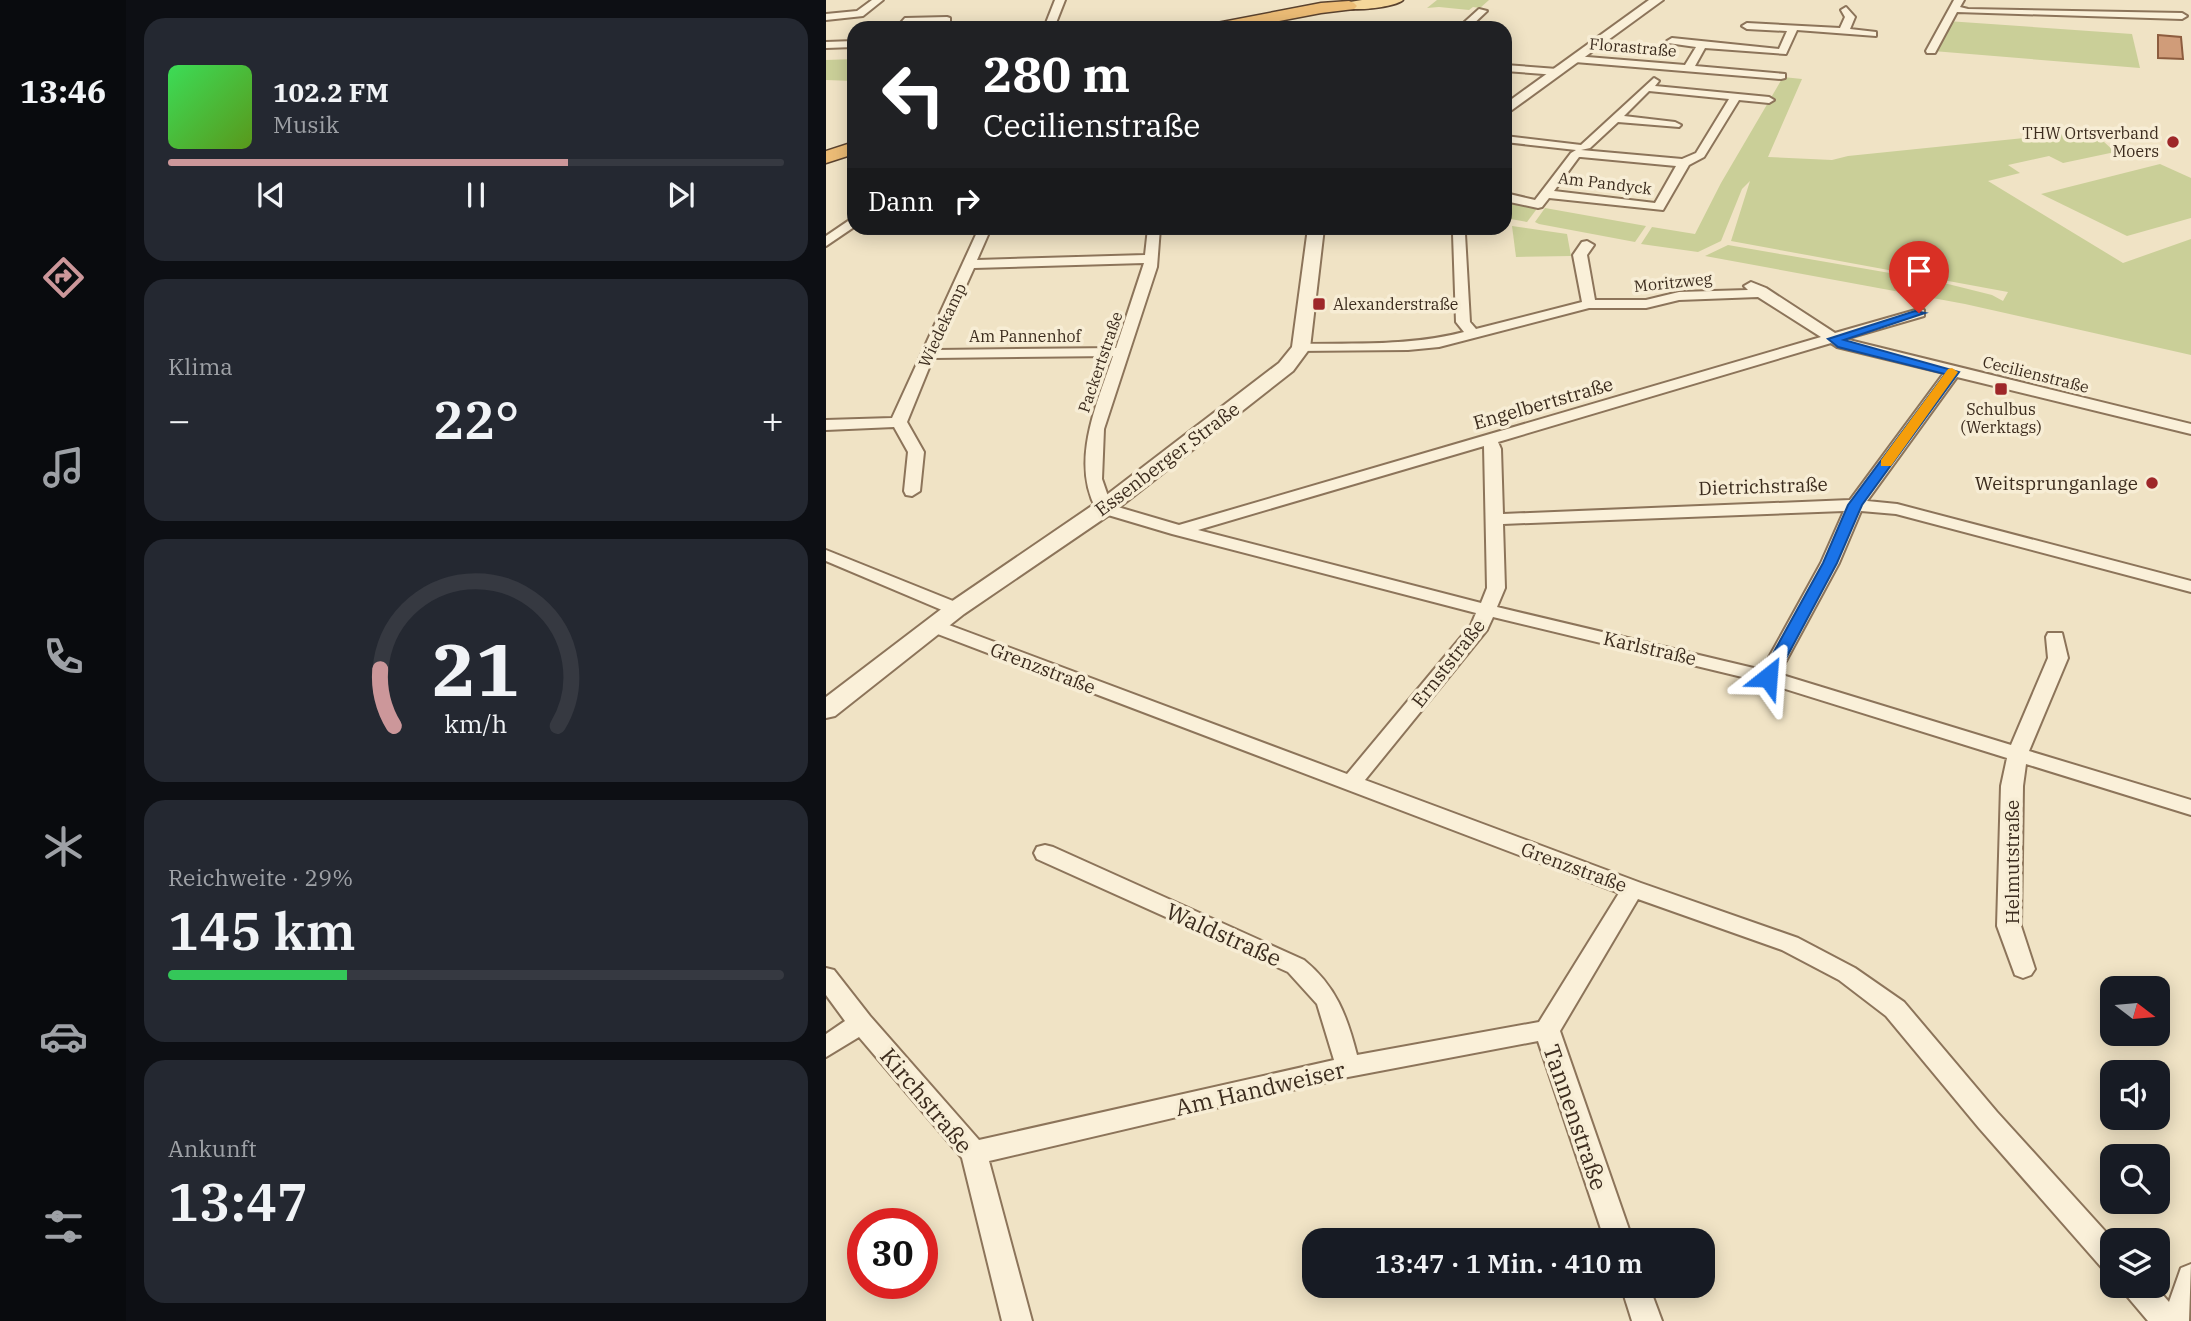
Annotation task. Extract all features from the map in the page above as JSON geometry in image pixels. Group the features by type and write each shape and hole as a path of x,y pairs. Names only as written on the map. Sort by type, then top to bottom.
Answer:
{"highway":[{"path":"1253,21 1344,3"},
{"path":"1269,21 1344,3"},
{"path":"826,148 847,146"},
{"path":"826,158 847,149"},
{"path":"826,166 847,159"}],"main road":[{"path":"1344,3 1396,0"}],"street":[{"path":"826,17 860,14 878,0"},
{"path":"1052,21 1060,0"},
{"path":"1512,105 1657,0"},
{"path":"1931,51 1956,4 1980,12 2182,16"},
{"path":"1843,31 1850,17 1846,10"},
{"path":"1471,21 1482,11"},
{"name":"Florastraße","path":"1672,41 1782,52 1791,14"},
{"path":"905,21 947,20"},
{"path":"1747,26 1872,34"},
{"path":"826,45 847,44"},
{"name":"Florastraße","path":"1688,68 1702,45"},
{"path":"1747,73 1759,50"},
{"name":"Florastraße","path":"1575,58 1781,76"},
{"path":"1512,140 1583,150 1647,88 1664,66"},
{"path":"1512,69 1557,72"},
{"path":"1647,88 1769,100"},
{"path":"1684,163 1700,155 1736,97"},
{"path":"1614,118 1675,125"},
{"name":"Am Pandyck","path":"1512,198 1538,204 1575,155 1583,150 1684,163 1657,212 1547,194"},
{"path":"826,242 847,226"},
{"name":"Wiedekamp","path":"899,422 982,235"},
{"name":"Packertstraße","path":"1104,508 1094,479 1096,429 1151,259 1153,235"},
{"path":"1315,235 1301,348 1408,346 1474,335 1588,304 1580,255 1587,245"},
{"path":"1459,235 1463,322 1474,335"},
{"path":"970,264 1151,259"},
{"name":"Moritzweg","path":"1588,304 1646,304 1679,296 1752,294 1756,289"},
{"name":"Cecilienstraße","path":"1756,289 1842,344 2191,429"},
{"name":"Engelbertstraße","path":"1178,530 1919,313"},
{"name":"Essenberger Straße","path":"826,710 956,609 1104,508 1286,367 1301,348"},
{"name":"Am Pannenhof","path":"928,354 1122,352"},
{"path":"1768,677 1830,563 1855,505 1953,372"},
{"path":"826,425 899,422 916,452 912,491"},
{"name":"Ernststraße","path":"1350,784 1480,625 1488,610 1496,588 1493,449 1489,440"},
{"name":"Dietrichstraße","path":"1494,519 1855,505 1897,509 2191,587"},
{"name":"Karlstraße","path":"1104,508 1178,530 1488,610 1768,677 2191,808"},
{"path":"826,555 956,609"},
{"name":"Grenzstraße","path":"930,629 1633,889 1790,944 1847,974 1895,1009 1988,1120 2100,1246"},
{"name":"Helmutstraße","path":"2022,969 2010,926 2012,786 2018,753 2058,658 2055,637"},
{"name":"Waldstraße","path":"1045,853 1296,966 1314,980 1329,998 1348,1067"},
{"name":"Tannenstraße","path":"1615,1228 1547,1030 1633,889"},
{"name":"Kirchstraße","path":"826,977 974,1153 1017,1321"},
{"path":"826,1047 862,1023"},
{"name":"Am Handweiser","path":"974,1153 1348,1067 1547,1030"},
{"path":"2147,1298 2168,1321 2178,1314 2186,1299 2191,1277"},
{"path":"1639,1298 1647,1321"}],"green space":[{"path":"1437,0 1489,0 1480,8 1473,7 1469,10 1427,8"},
{"path":"1947,21 2132,34 2140,68 1933,51"},
{"path":"847,59 847,81 826,80 826,60"},
{"path":"1783,77 1802,79 1768,157 1832,160 1848,156 2092,131 2115,152 2063,163 2049,156 2008,165 2020,173 1988,181 2123,263 2191,239 2191,355 1965,304 1705,256 1728,245 1936,281 1992,295 2003,301 2008,292 1731,241 1750,181 1742,189 1721,241 1698,252 1641,244 1652,227 1695,234 1721,183"},
{"path":"2160,164 2191,178 2191,218 2127,236 2041,194"},
{"path":"1512,202 1534,206 1536,210 1527,222 1512,219"},
{"path":"1545,208 1646,226 1635,242 1535,222"},
{"path":"1512,226 1567,234 1571,256 1516,257"}],"building":[{"path":"2158,35 2181,37 2183,59 2158,58"}],"slow traffic":[{"path":"1886,463 1952,372"}],"place":[{"name":"THW Ortsverband Moers","path":"2173,142"},
{"name":"Alexanderstraße","path":"1319,304"},
{"name":"Schulbus (Werktags)","path":"2001,389"},
{"name":"Weitsprunganlage","path":"2152,483"}],"route":[{"path":"1768,677 1830,563 1855,505 1953,372 1842,344 1834,339 1919,313"}]}
